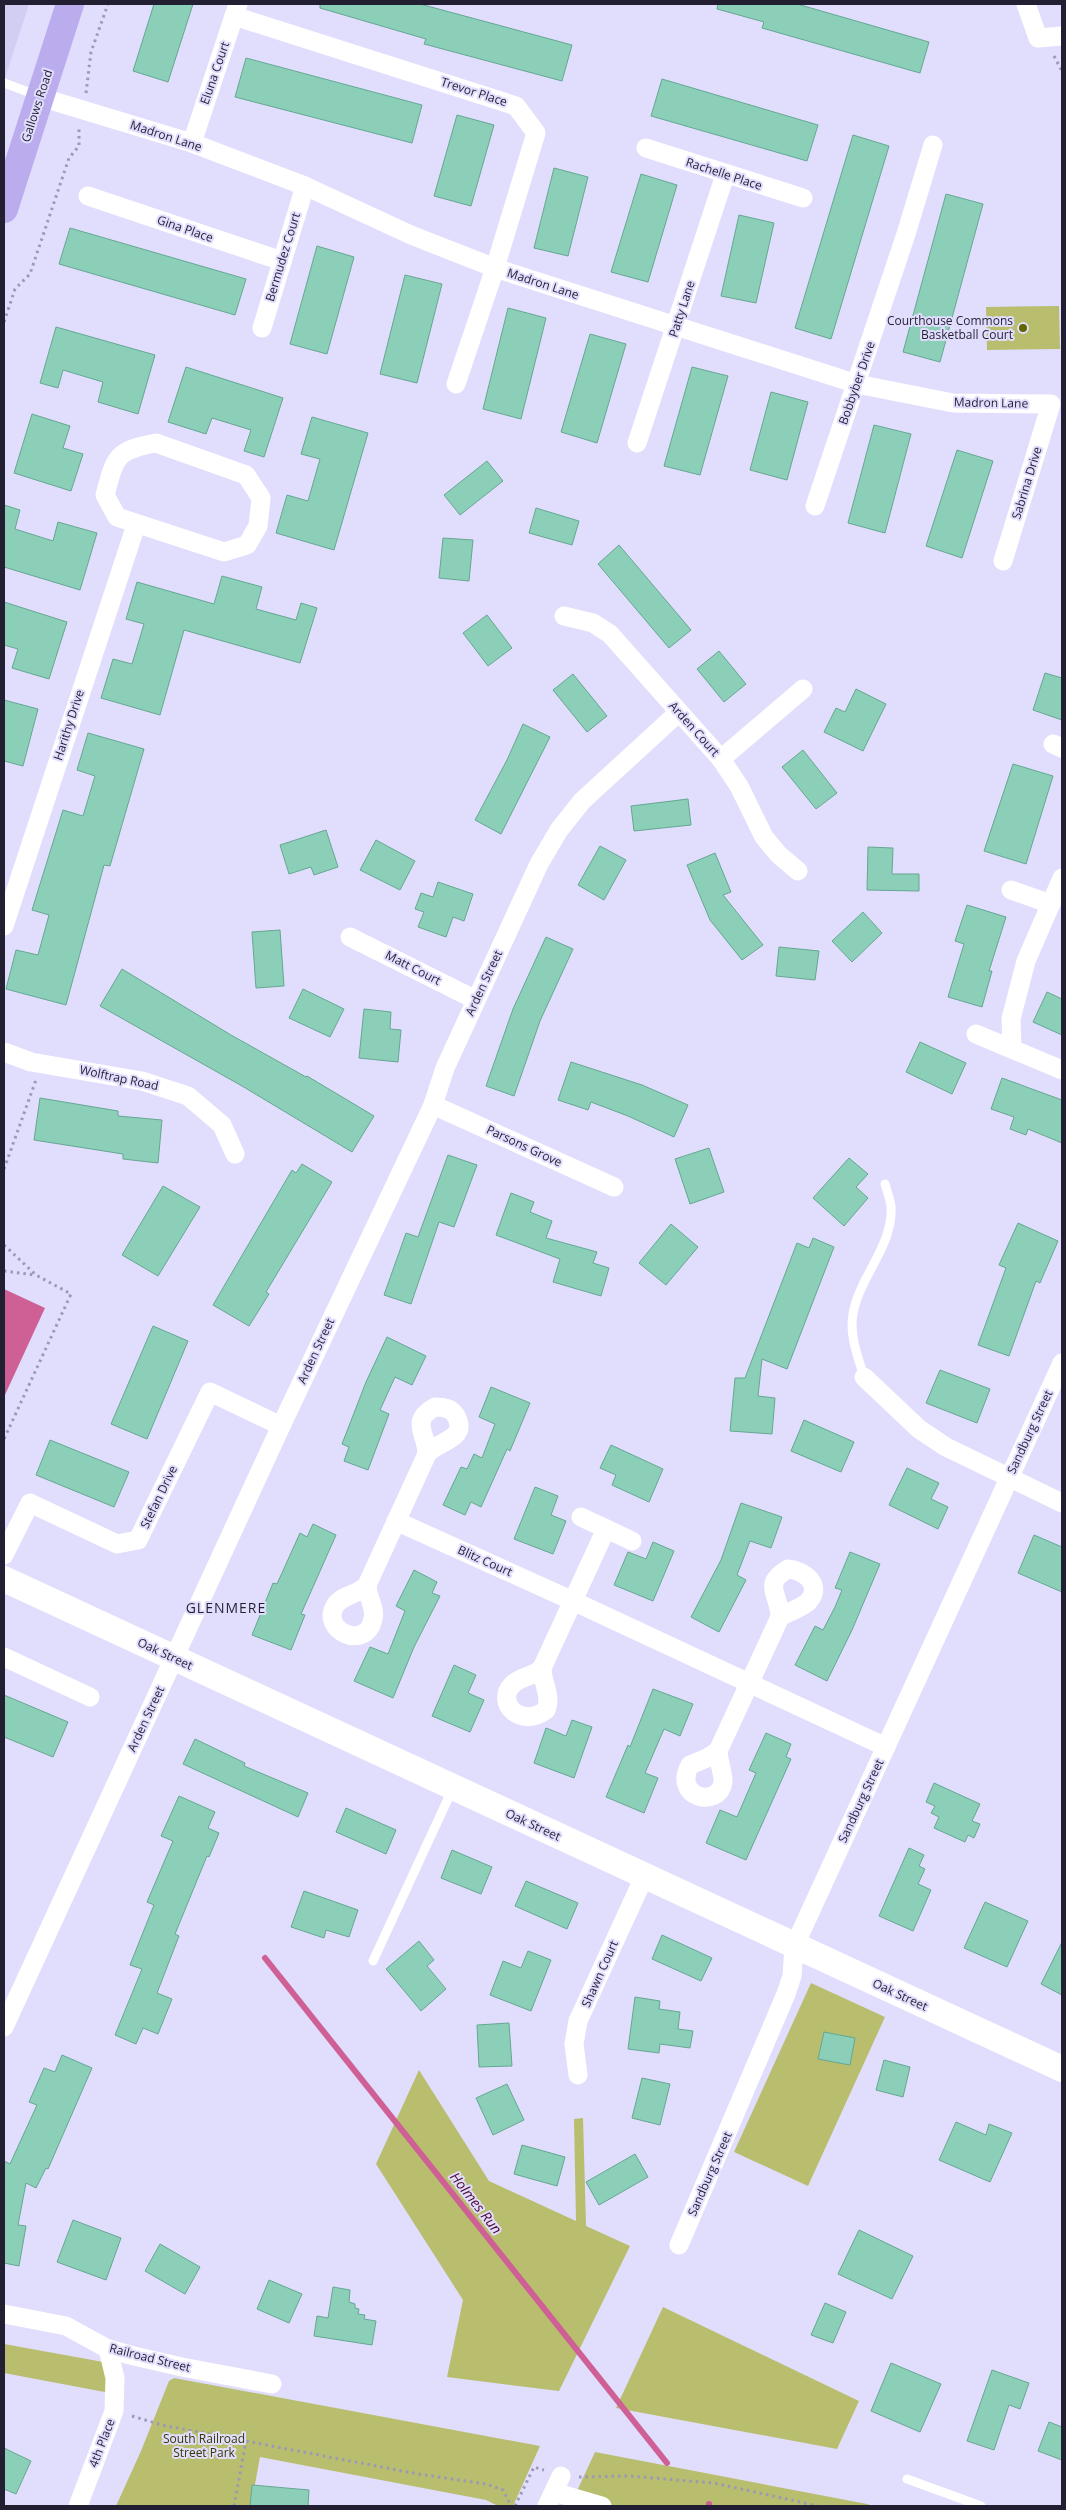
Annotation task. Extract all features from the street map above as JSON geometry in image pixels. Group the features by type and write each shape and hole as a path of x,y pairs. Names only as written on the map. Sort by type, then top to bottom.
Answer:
{"main road":[{"name":"Gallows Road","path":"4,209 70,4"}],"street":[{"path":"1026,4 1038,38 1062,36"},
{"name":"Eluna Court","path":"192,143 236,10"},
{"name":"Trevor Place","path":"236,10 516,106 536,132 495,268 456,384"},
{"name":"Madron Lane","path":"40,97 192,143 305,186 412,235 495,268 857,384 953,403 1057,404"},
{"name":"Bobbyber Drive","path":"816,506 933,145"},
{"name":"Rachelle Place","path":"646,148 725,175 803,198"},
{"name":"Patty Lane","path":"637,443 725,175"},
{"name":"Bermudez Court","path":"262,328 305,186"},
{"name":"Gina Place","path":"88,196 282,261"},
{"name":"Sabrina Drive","path":"1003,561 1057,404"},
{"path":"156,443 246,475 261,498 258,526 246,545 224,552 136,525 117,517 105,495 113,465 130,448 156,443"},
{"name":"Harithy Drive","path":"4,926 136,525"},
{"name":"Arden Court","path":"564,616 593,623 610,634 721,759 739,786 764,836 779,855 798,871"},
{"path":"721,759 803,689"},
{"name":"Arden Street","path":"4,2027 281,1426 434,1105 445,1068 539,864 559,830 582,801 679,712"},
{"path":"1012,1048 1011,1019 1024,969 1062,878"},
{"path":"1011,890 1051,904"},
{"name":"Matt Court","path":"350,936 476,1000"},
{"path":"976,1034 1062,1070"},
{"name":"Wolftrap Road","path":"4,1052 42,1063 142,1081 188,1096 222,1125 235,1154"},
{"name":"Parsons Grove","path":"434,1105 614,1187"},
{"name":"Sandburg Street","path":"679,2245 786,1994 792,1976 794,1947 1062,1362"},
{"path":"864,1377 919,1429 946,1447 1062,1503"},
{"name":"Stefan Drive","path":"4,1555 30,1502 117,1544 138,1540 210,1392 281,1426"},
{"path":"367,1586 427,1454"},
{"path":"581,1517 632,1541"},
{"name":"Blitz Court","path":"396,1521 574,1601 886,1747"},
{"path":"542,1668 606,1529"},
{"name":"Oak Street","path":"4,1579 794,1947 1062,2069"},
{"path":"718,1751 780,1617"},
{"path":"4,1657 90,1697"},
{"name":"Shawn Court","path":"578,2075 574,2044 578,2021 644,1877"},
{"name":"Railroad Street","path":"4,2314 66,2326 108,2349 182,2367 272,2384"},
{"name":"4th Place","path":"78,2506 114,2411 115,2378 108,2349"},
{"path":"554,2491 602,2506"}],"lane":[{"path":"4,83 40,97"},
{"path":"864,1377 854,1344 852,1314 862,1284 889,1228 891,1207 885,1184"},
{"path":"373,1961 453,1788"},
{"path":"907,2479 980,2506"}],"path":[{"path":"4,322 15,289 30,274 68,158 79,146 77,140 90,72 91,52 108,4"},
{"path":"4,1169 42,1063"},
{"path":"4,1245 36,1275 71,1294 4,1439"},
{"path":"4,1271 36,1275"},
{"path":"114,2411 162,2425 418,2474 486,2484 503,2490 513,2506 534,2467 554,2491 628,2476 714,2483 818,2506"},
{"path":"234,2506 246,2441"}],"shaded area":[{"path":"4,4 29,4 4,81"},
{"path":"4,1289 45,1308 4,1397"}],"green space":[{"name":"Courthouse Commons Basketball Court","path":"1059,306 1060,349 987,350 986,307"},
{"path":"811,1983 885,2017 808,2186 734,2152"},
{"path":"419,2070 489,2181 576,2221 574,2119 583,2118 586,2226 630,2246 559,2391 447,2377 463,2300 376,2164"},
{"path":"663,2307 859,2401 837,2449 616,2408"},
{"path":"4,2344 120,2365 123,2371 115,2391 110,2393 4,2373"},
{"name":"South Railroad Street Park","path":"174,2378 540,2446 513,2506 498,2506 486,2500 260,2457 251,2506 116,2506 141,2451 169,2381"},
{"path":"595,2452 867,2504 873,2506 570,2506"}],"building":[{"path":"154,4 193,4 168,82 133,71"},
{"path":"320,4 420,4 572,45 562,81 424,44 426,39 320,8"},
{"path":"718,4 797,4 929,42 920,73 762,28 764,22 717,9"},
{"path":"246,58 422,105 412,143 235,97"},
{"path":"662,79 818,125 807,161 651,116"},
{"path":"457,115 494,125 471,206 434,196"},
{"path":"853,135 889,146 831,339 795,328"},
{"path":"554,168 588,177 568,256 534,248"},
{"path":"641,174 677,185 648,282 611,272"},
{"path":"946,194 983,204 940,362 903,352"},
{"path":"739,215 774,223 756,303 721,296"},
{"path":"70,228 246,279 235,315 59,264"},
{"path":"317,246 354,257 327,354 290,344"},
{"path":"405,275 442,284 417,383 380,374"},
{"path":"508,308 546,318 521,419 483,409"},
{"path":"56,327 155,355 138,414 98,402 103,382 63,370 58,388 40,383"},
{"path":"590,334 626,344 597,443 561,432"},
{"path":"186,367 283,398 264,457 244,451 251,430 212,418 206,434 168,422"},
{"path":"692,367 728,376 700,475 664,466"},
{"path":"771,392 808,402 787,480 750,470"},
{"path":"32,414 70,426 63,448 83,454 71,491 14,473"},
{"path":"312,417 368,433 334,550 276,533 287,495 308,501 320,459 301,454"},
{"path":"874,425 911,434 885,533 848,523"},
{"path":"957,450 993,461 962,558 926,546"},
{"path":"487,461 503,481 460,515 444,495"},
{"path":"4,505 20,510 15,529 53,541 58,522 97,533 80,590 4,567"},
{"path":"536,508 579,521 572,545 529,533"},
{"path":"443,538 473,540 469,581 439,578"},
{"path":"619,545 691,630 669,648 598,564"},
{"path":"222,576 262,587 256,609 296,620 301,603 317,608 300,663 184,630 160,715 101,698 113,659 132,664 144,624 126,619 137,582 214,604"},
{"path":"4,602 67,622 49,679 12,668 18,649 4,645"},
{"path":"487,615 512,648 488,666 463,633"},
{"path":"719,651 746,684 724,702 697,669"},
{"path":"1045,673 1062,678 1062,720 1033,710"},
{"path":"573,674 607,716 587,732 553,690"},
{"path":"856,689 886,704 863,751 824,732 836,708 845,712"},
{"path":"4,700 38,709 23,766 4,761"},
{"path":"523,724 550,737 501,834 475,820 507,760"},
{"path":"88,733 144,749 110,866 104,865 66,1005 6,989 16,950 38,955 49,915 32,910 63,810 83,816 95,776 77,770"},
{"path":"803,750 837,793 816,809 782,767"},
{"path":"1013,764 1053,776 1026,864 984,851"},
{"path":"688,799 691,825 634,831 631,806"},
{"path":"326,830 338,867 314,875 311,867 289,874 280,845"},
{"path":"376,840 415,861 400,890 360,870"},
{"path":"600,846 626,860 604,900 578,885"},
{"path":"868,847 893,848 892,874 919,874 919,891 867,890"},
{"path":"715,853 731,892 723,895 763,945 742,960 710,920 687,865"},
{"path":"438,882 473,894 464,921 453,917 446,937 418,927 424,912 415,909 421,893 433,897"},
{"path":"967,905 1006,917 989,971 992,971 982,1007 948,997 964,944 955,941"},
{"path":"863,912 882,933 852,962 832,941"},
{"path":"280,930 284,986 256,988 252,932"},
{"path":"546,937 573,949 540,1021 514,1096 486,1086 513,1009"},
{"path":"779,947 819,951 815,980 776,976"},
{"path":"122,969 231,1035 307,1076 374,1116 352,1152 242,1086 100,1006"},
{"path":"303,989 344,1009 330,1037 289,1018"},
{"path":"1047,992 1062,999 1062,1035 1033,1022"},
{"path":"364,1009 391,1012 390,1029 401,1030 398,1062 359,1058"},
{"path":"920,1042 966,1063 952,1094 906,1072"},
{"path":"571,1062 642,1085 688,1105 674,1137 591,1102 588,1110 558,1100"},
{"path":"1002,1078 1062,1100 1062,1143 1028,1129 1026,1135 1010,1129 1014,1117 991,1109"},
{"path":"40,1098 118,1111 118,1116 162,1120 158,1163 123,1159 123,1154 34,1140"},
{"path":"709,1148 724,1192 690,1204 675,1159"},
{"path":"448,1155 477,1165 454,1227 439,1222 411,1304 384,1295 406,1233 418,1237"},
{"path":"849,1158 868,1174 856,1187 868,1198 844,1226 813,1198"},
{"path":"302,1164 332,1182 266,1292 269,1294 249,1326 213,1305 292,1170 296,1173"},
{"path":"163,1186 200,1207 158,1276 122,1255"},
{"path":"511,1193 534,1202 530,1212 552,1221 546,1238 597,1252 593,1263 609,1268 601,1296 553,1282 560,1259 496,1235"},
{"path":"1018,1223 1058,1241 1040,1283 1036,1281 1009,1356 978,1345 1006,1268 999,1265"},
{"path":"671,1224 698,1247 666,1285 639,1263"},
{"path":"813,1238 834,1247 787,1369 762,1359 758,1396 775,1398 772,1434 730,1431 735,1378 745,1378 797,1243 809,1248"},
{"path":"153,1326 188,1341 147,1439 111,1424"},
{"path":"387,1337 426,1356 412,1385 395,1377 380,1410 389,1414 368,1470 344,1461 349,1447 342,1444 366,1382"},
{"path":"940,1370 990,1389 977,1423 926,1403"},
{"path":"491,1387 530,1403 510,1451 507,1449 481,1507 471,1502 465,1515 443,1505 461,1467 467,1469 474,1454 482,1458 495,1424 479,1417"},
{"path":"804,1420 854,1442 841,1472 791,1451"},
{"path":"50,1440 129,1472 114,1507 36,1475"},
{"path":"611,1445 663,1469 649,1502 612,1485 616,1475 600,1468"},
{"path":"907,1468 939,1483 931,1499 948,1507 938,1529 889,1505"},
{"path":"535,1487 558,1496 551,1515 566,1521 553,1554 514,1539"},
{"path":"741,1503 782,1517 771,1548 750,1541 737,1575 746,1580 719,1632 691,1617 721,1560"},
{"path":"313,1524 336,1535 301,1614 305,1615 291,1650 252,1635 273,1583 277,1584 300,1533 307,1537"},
{"path":"1034,1535 1062,1547 1062,1592 1018,1573"},
{"path":"653,1542 674,1551 653,1601 614,1585 628,1552 646,1559"},
{"path":"850,1552 880,1564 852,1630 827,1681 795,1665 815,1626 823,1630 835,1607 842,1590 835,1588"},
{"path":"414,1570 437,1582 432,1593 440,1596 414,1647 393,1698 354,1681 370,1647 388,1654 405,1611 396,1606"},
{"path":"454,1665 476,1675 468,1693 484,1700 470,1732 432,1716"},
{"path":"653,1689 693,1704 680,1736 664,1729 645,1773 658,1778 644,1813 606,1797 628,1745 630,1747"},
{"path":"4,1695 68,1722 53,1757 4,1737"},
{"path":"572,1720 592,1727 574,1778 534,1763 546,1728 566,1736"},
{"path":"766,1733 791,1744 786,1757 791,1759 746,1860 706,1843 720,1810 737,1817 756,1773 749,1770"},
{"path":"195,1739 245,1763 244,1766 308,1793 298,1817 183,1764"},
{"path":"934,1783 980,1804 972,1821 980,1824 974,1838 968,1835 965,1842 934,1828 939,1817 931,1813 935,1806 926,1802"},
{"path":"179,1796 215,1812 208,1828 219,1833 209,1857 207,1856 175,1934 179,1936 157,1993 172,1999 158,2034 143,2028 136,2044 115,2035 142,1969 130,1965 154,1905 147,1902 173,1841 161,1836"},
{"path":"346,1808 396,1830 386,1854 336,1832"},
{"path":"909,1848 924,1855 919,1866 925,1869 918,1884 931,1890 913,1931 879,1916"},
{"path":"452,1850 492,1867 481,1894 441,1878"},
{"path":"526,1881 578,1903 567,1929 515,1906"},
{"path":"304,1891 358,1910 349,1937 326,1930 324,1938 291,1927"},
{"path":"985,1902 1028,1921 1007,1967 964,1948"},
{"path":"662,1935 712,1958 701,1981 652,1959"},
{"path":"419,1941 434,1960 427,1966 446,1989 421,2011 386,1969"},
{"path":"1062,1942 1062,1995 1041,1984"},
{"path":"528,1951 551,1960 531,2011 490,1995 503,1961 521,1968"},
{"path":"635,1997 660,2001 659,2009 680,2012 678,2029 693,2031 690,2048 660,2044 659,2053 628,2049"},
{"path":"509,2023 512,2066 479,2067 477,2025"},
{"path":"824,2032 855,2038 850,2065 818,2059"},
{"path":"62,2055 92,2068 48,2169 46,2168 36,2188 26,2183 18,2225 26,2226 19,2266 4,2263 4,2161 10,2164 37,2105 29,2102 44,2068 55,2072"},
{"path":"884,2060 910,2067 903,2097 876,2090"},
{"path":"642,2078 670,2084 660,2125 632,2118"},
{"path":"507,2084 524,2120 493,2135 476,2098"},
{"path":"956,2122 986,2135 989,2124 1012,2133 990,2182 939,2160"},
{"path":"522,2145 565,2157 557,2186 514,2174"},
{"path":"635,2154 648,2177 599,2205 586,2182"},
{"path":"73,2220 121,2238 106,2280 57,2262"},
{"path":"859,2230 913,2256 892,2299 838,2274"},
{"path":"160,2244 200,2267 185,2294 145,2271"},
{"path":"269,2280 302,2294 289,2323 257,2309"},
{"path":"333,2287 350,2290 349,2302 355,2304 355,2308 359,2309 358,2314 365,2315 364,2319 376,2321 372,2345 314,2336 317,2316 328,2318"},
{"path":"825,2303 846,2312 833,2343 811,2335"},
{"path":"891,2363 941,2384 920,2432 871,2411"},
{"path":"992,2370 1029,2383 1020,2409 1009,2405 994,2450 967,2441"},
{"path":"1049,2422 1062,2427 1062,2460 1038,2451"},
{"path":"4,2448 31,2461 16,2494 4,2489"},
{"path":"252,2485 309,2490 308,2506 250,2506"}],"waterway":[{"name":"Holmes Run","path":"265,1958 667,2463"}],"place":[{"name":"Courthouse Commons Basketball Court","path":"1023,328"}],"district":[{"name":"GLENMERE","path":"226,1608"}]}
